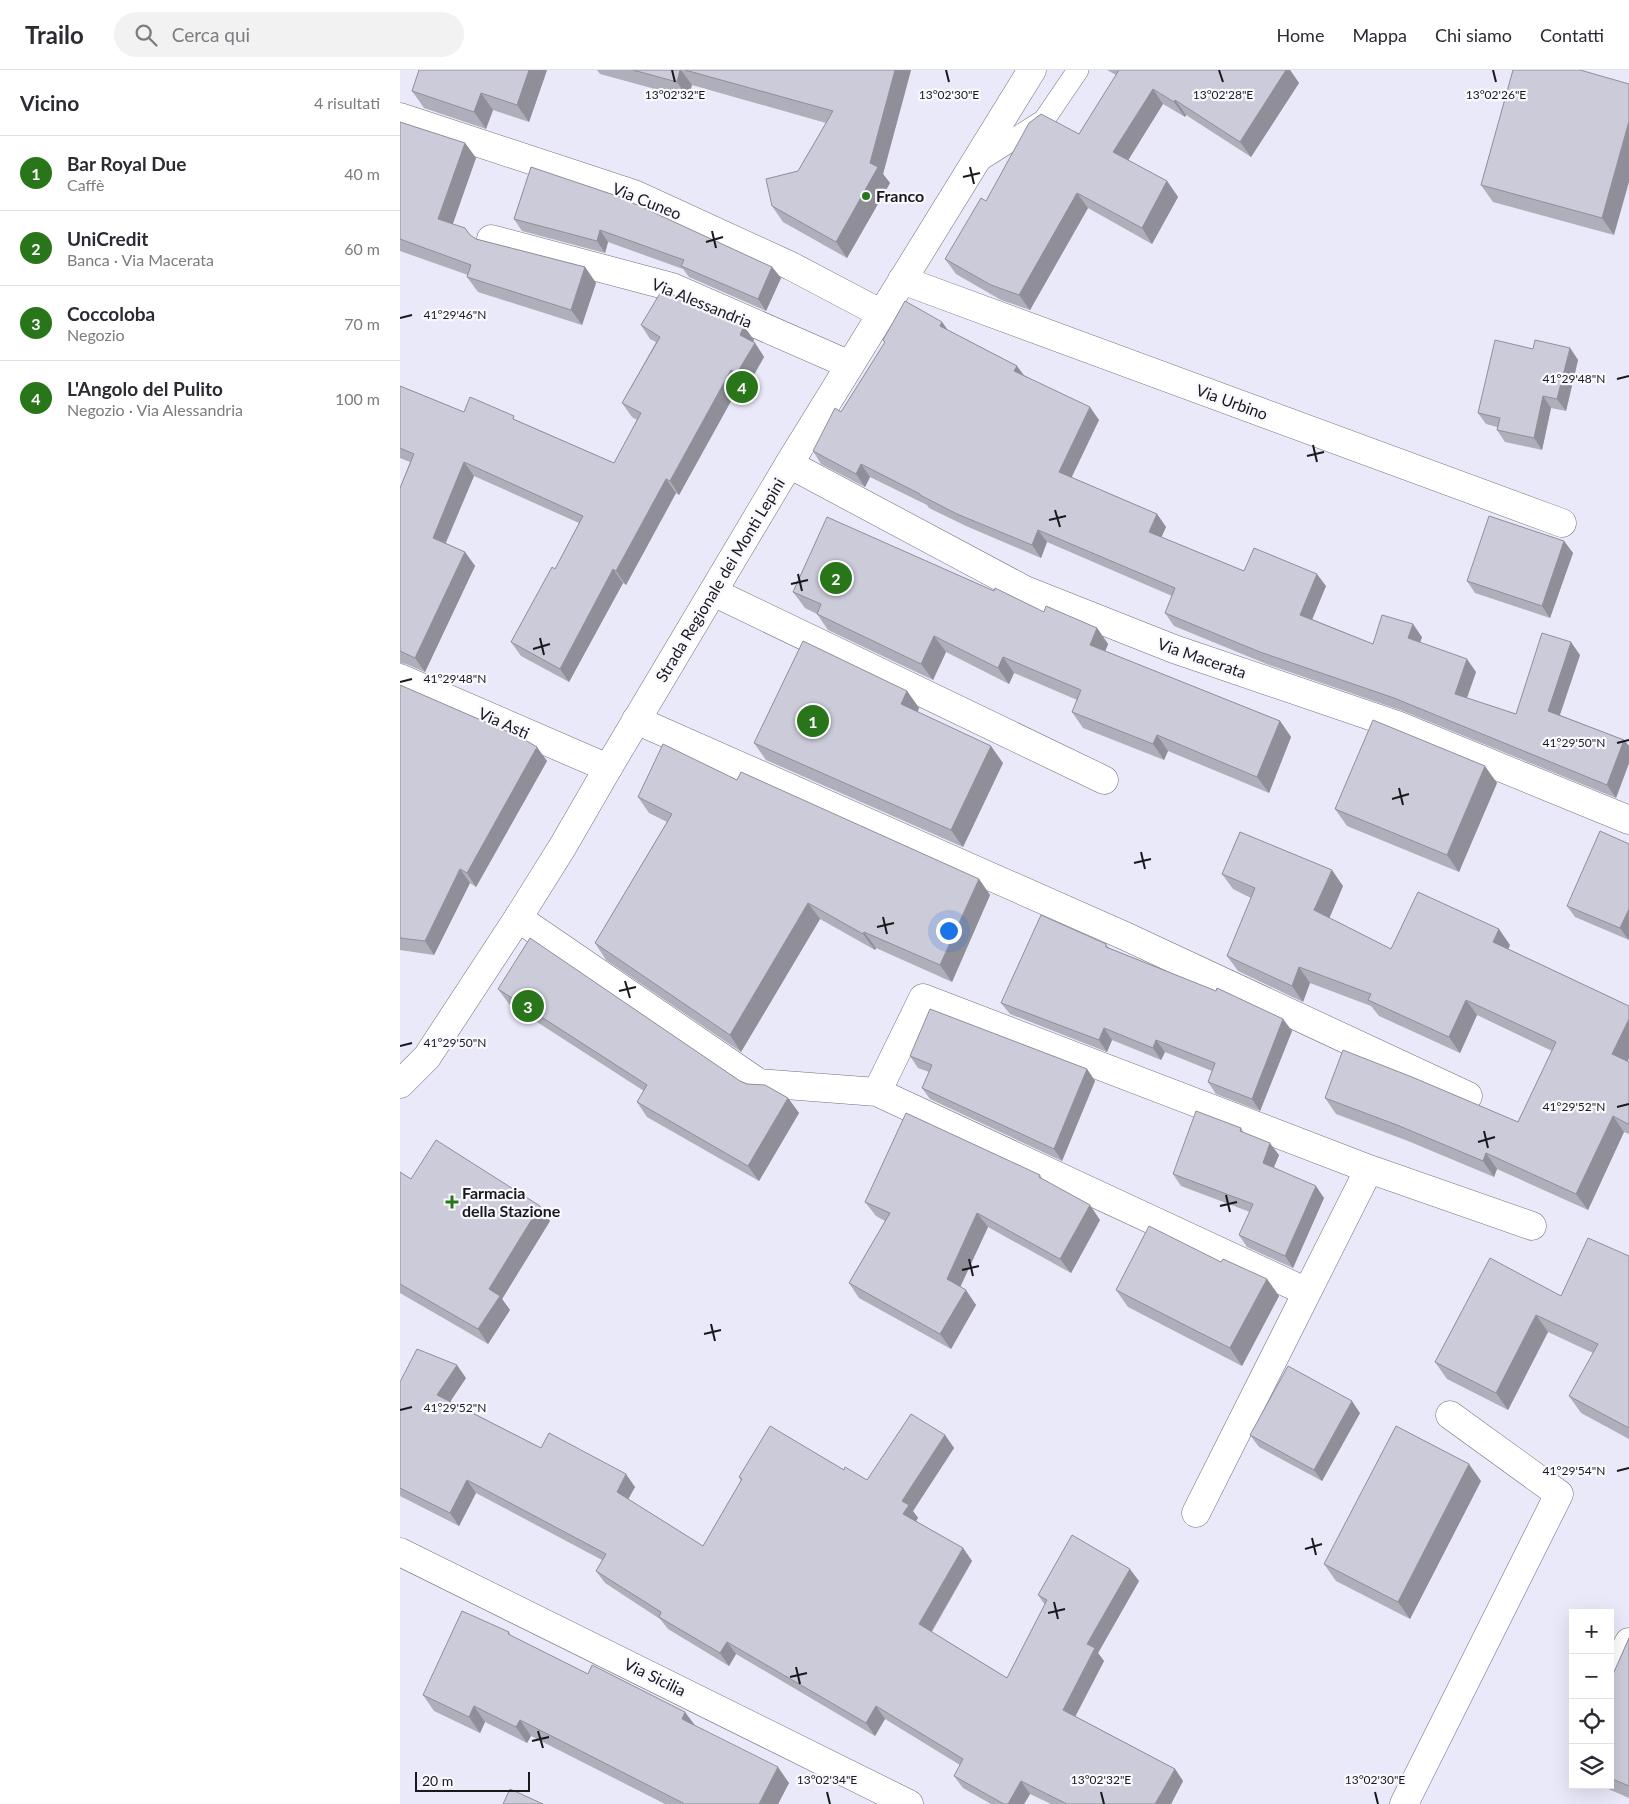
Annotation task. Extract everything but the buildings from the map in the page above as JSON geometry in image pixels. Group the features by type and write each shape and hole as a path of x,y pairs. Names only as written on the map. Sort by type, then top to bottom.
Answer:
{"street":[{"name":"Strada Regionale dei Monti Lepini","path":"400,1084 427,1058 563,846 636,720 790,464 1032,70"},
{"name":"Via Cuneo","path":"400,117 634,194 791,266 882,314"},
{"name":"Via Alessandria","path":"491,239 672,287 850,365"},
{"name":"Via Urbino","path":"902,280 1562,524"},
{"name":"Via Macerata","path":"790,464 1025,590 1174,648 1397,725 1629,820"},
{"path":"713,592 1104,780"},
{"name":"Via Asti","path":"400,678 608,768"},
{"path":"636,720 1124,936 1468,1096"},
{"path":"518,918 759,1083 876,1092 1307,1292"},
{"path":"876,1092 923,998 1369,1169 1532,1226"},
{"path":"1196,1513 1369,1169"},
{"path":"1404,1804 1559,1494 1450,1416"},
{"name":"Via Sicilia","path":"400,1552 909,1804"},
{"path":"1614,1670 1629,1642"}],"lane":[{"path":"972,166 1044,120 1078,70"}],"place":[{"name":"Franco","path":"866,196"},
{"name":"L'Angolo del Pulito","path":"742,387"},
{"name":"UniCredit","path":"836,578"},
{"name":"Bar Royal Due","path":"813,721"},
{"name":"Coccoloba","path":"528,1006"},
{"name":"Farmacia della Stazione","path":"452,1202"}]}
